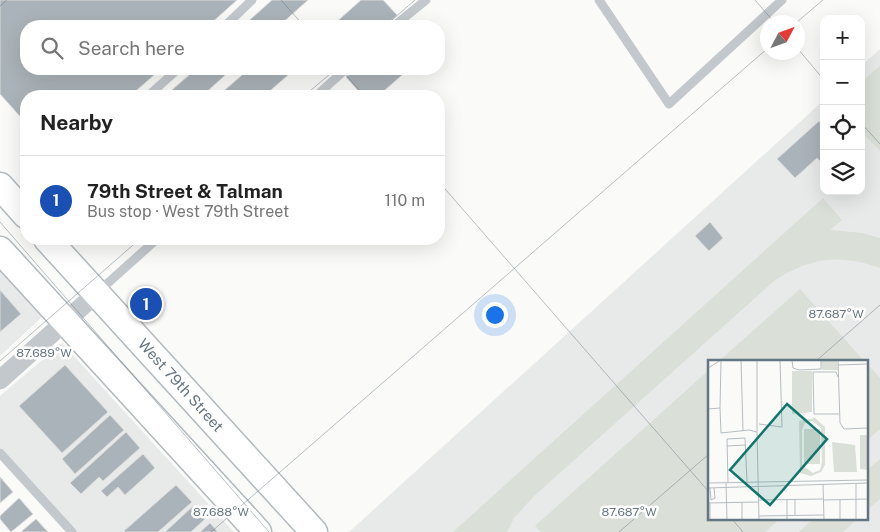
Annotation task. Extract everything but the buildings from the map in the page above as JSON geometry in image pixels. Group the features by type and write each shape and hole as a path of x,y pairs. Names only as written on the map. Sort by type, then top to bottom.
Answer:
{"main road":[{"path":"0,186 20,207"},
{"name":"West 79th Street","path":"53,245 314,532"},
{"path":"0,250 258,532"}],"street":[{"path":"0,380 97,293"}],"lane":[{"path":"230,20 252,0"},
{"path":"401,20 426,0"},
{"path":"599,0 669,104 782,0"},
{"path":"155,90 171,75"},
{"path":"323,90 339,75"},
{"path":"97,293 150,245"},
{"path":"0,453 72,532"}],"shaded area":[{"path":"880,49 880,532 349,532 820,104 820,195 865,195 865,62"},
{"path":"880,66 880,151 865,135 865,79"},
{"path":"823,198 842,220 830,230 862,233 880,238 880,268 852,261 826,260 800,267 774,281 534,496 514,518 507,532 453,532"},
{"path":"0,271 42,317 0,356"},
{"path":"800,289 863,360 720,360"},
{"path":"62,343 234,532 72,532 0,453 0,396"},
{"path":"868,365 880,378 880,429 868,439"},
{"path":"708,371 708,520 779,520 765,532 541,532 535,526"},
{"path":"880,459 880,499 868,509 868,469"},
{"path":"812,520 856,520 843,532 799,532"}],"place":[{"name":"79th Street & Talman","path":"146,304"}]}
